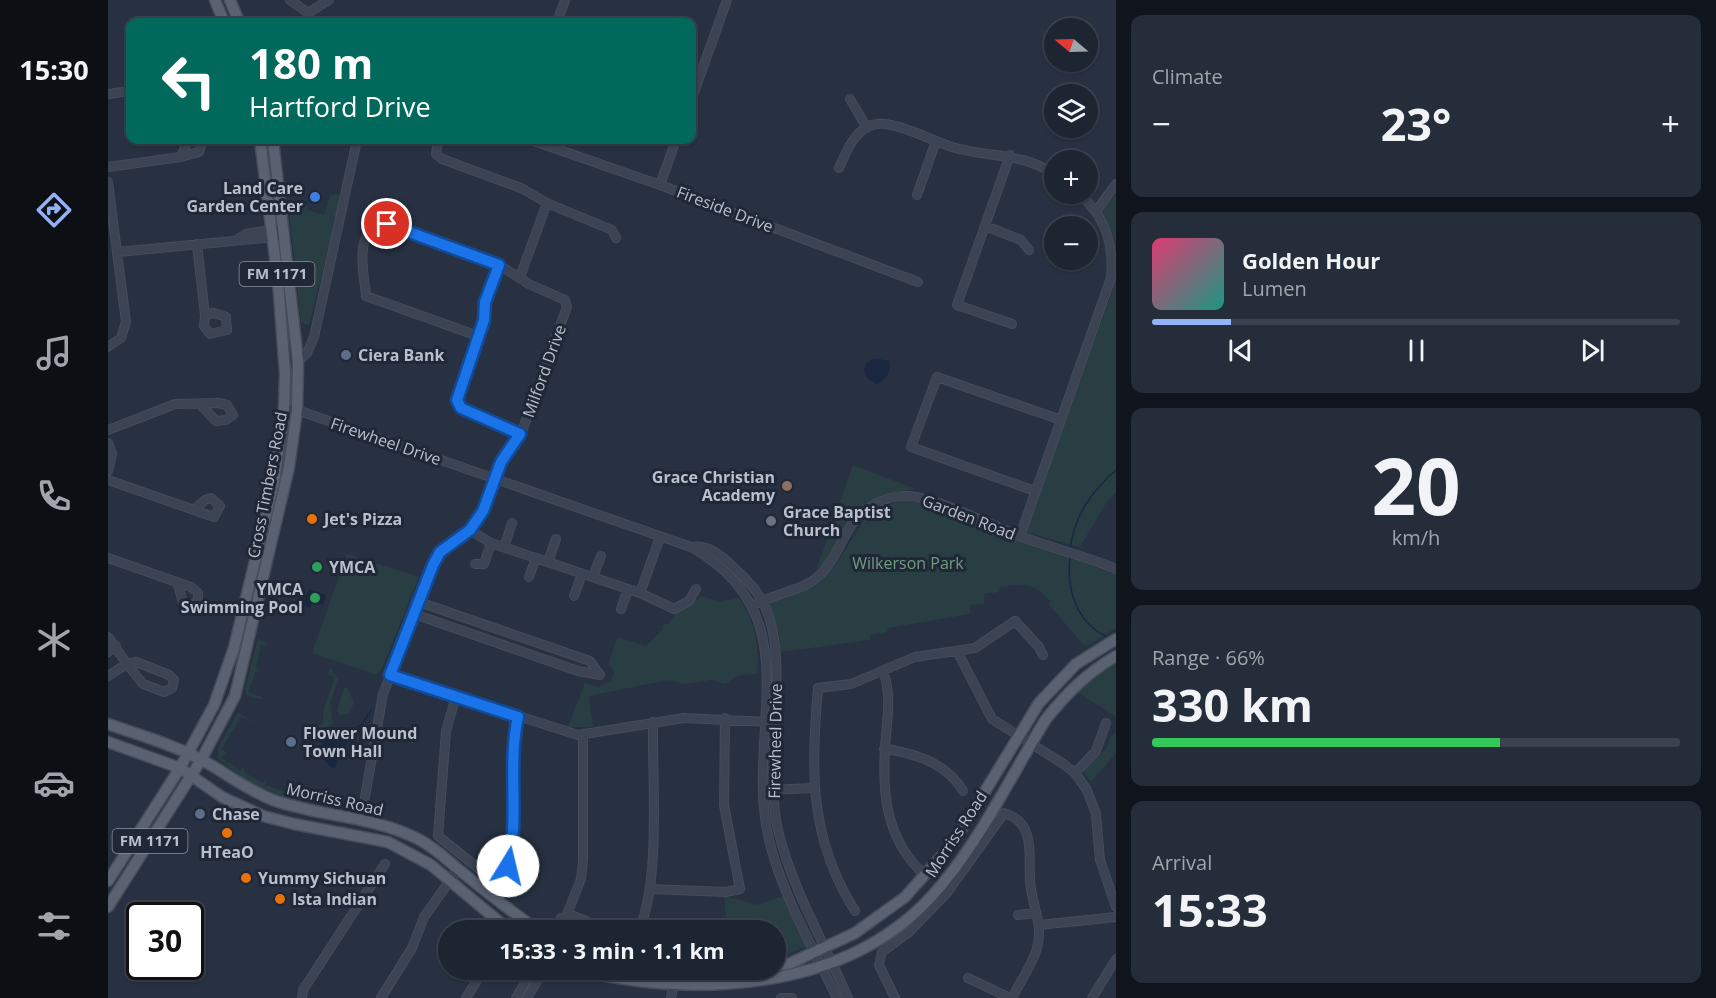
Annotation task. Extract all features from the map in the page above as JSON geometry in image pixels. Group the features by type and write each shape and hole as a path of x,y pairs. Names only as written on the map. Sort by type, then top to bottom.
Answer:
{"main road":[{"path":"215,0 222,18"},
{"path":"230,0 237,18"},
{"name":"Cross Timbers Road","path":"108,881 180,768 214,705 224,679 246,599 274,482 284,409 284,333 261,144"},
{"name":"Cross Timbers Road","path":"108,907 192,775 236,696 279,513 297,410 298,361 273,144"},
{"path":"274,482 273,511 279,513"},
{"path":"246,599 259,602"},
{"name":"Morriss Road","path":"786,962 827,948 884,915 926,876 954,842 1039,703 1063,675 1111,642"},
{"name":"Morriss Road","path":"749,993 791,984 830,968 897,928 932,896 964,854 1046,720 1072,688 1094,669 1116,656"},
{"name":"Morriss Road","path":"108,724 188,754 251,791 276,801 318,813 368,821 406,833 439,852 525,920"},
{"name":"Morriss Road","path":"108,742 180,768 222,797 265,816 388,842 431,865 497,920"},
{"path":"601,980 625,989 675,997"}],"street":[{"path":"290,0 308,13 329,0"},
{"path":"559,18 566,0"},
{"path":"696,87 727,0"},
{"path":"108,94 126,92"},
{"path":"850,99 867,128"},
{"path":"839,168 851,142 867,128 881,124 893,126 958,149 1010,155 1044,169"},
{"path":"917,195 936,141"},
{"path":"181,157 186,144"},
{"path":"108,167 181,157 199,152 202,144"},
{"path":"298,361 307,353 314,337 356,144"},
{"path":"437,144 435,150 439,157 520,188 547,203 612,230 616,238"},
{"name":"Fireside Drive","path":"543,144 660,184 918,282"},
{"path":"660,184 675,144"},
{"path":"1010,155 957,305 1012,324"},
{"path":"108,182 126,322 121,338 108,347"},
{"path":"1097,210 1116,184"},
{"path":"478,336 366,296 362,254 368,230 375,223 387,224 499,265 520,277 547,203"},
{"path":"1020,536 1111,278 1111,248 1107,231 1097,210 1090,204"},
{"path":"985,226 1021,240 1029,250"},
{"path":"118,252 238,239 246,234 284,232"},
{"path":"198,244 205,315"},
{"path":"499,265 485,302 478,336 457,400 458,405 520,434"},
{"name":"Milford Drive","path":"365,797 383,694 414,614 440,552 470,530 483,511 501,462 520,434 567,308 565,300 529,284 520,277"},
{"path":"296,340 309,343 314,337"},
{"path":"1035,491 911,447 937,376 1061,420"},
{"path":"108,430 174,404 200,404"},
{"name":"Firewheel Drive","path":"284,409 297,410 691,547 725,570 753,606 765,647 777,826 786,861 827,948 837,998"},
{"path":"108,443 112,454 108,471"},
{"path":"108,480 194,510"},
{"name":"Garden Road","path":"753,606 762,600 807,585 819,576 829,565 858,517 880,501 897,496 922,499 1116,569"},
{"path":"504,547 512,523"},
{"path":"470,530 491,543 640,593 674,609 689,601 696,589"},
{"path":"640,593 660,537"},
{"path":"548,562 556,539"},
{"path":"475,564 484,564 491,543"},
{"name":"Firewheel Drive","path":"691,547 699,546 721,555 749,583 762,600 775,649 777,682 769,722 762,790 769,839 782,880 815,952 830,968 848,998"},
{"path":"593,577 601,556"},
{"path":"108,558 178,585"},
{"path":"530,578 536,558"},
{"path":"574,596 582,573"},
{"path":"621,609 627,589"},
{"path":"414,614 586,674 600,675 590,661 419,602"},
{"path":"855,910 844,892 823,842 813,788 818,688 851,684 915,657 975,648 1015,621 1039,646 1043,655"},
{"path":"505,646 510,633"},
{"path":"108,637 116,646 128,664 143,684 164,692 172,688 174,680 170,675 136,662 128,664 108,676"},
{"path":"108,652 116,646"},
{"path":"957,651 992,719 1075,773 1087,790 1096,814 1100,860 1116,907"},
{"path":"883,671 889,699 884,749 885,800 892,828 906,856 926,876"},
{"path":"390,675 564,733 583,735 684,718 724,718 769,722"},
{"path":"456,696 446,731 438,836 500,883 508,866 513,817 513,741 518,717"},
{"path":"650,889 726,892 740,889 726,825 723,777 724,718"},
{"path":"642,920 650,889 653,722"},
{"path":"1075,773 1096,751 1102,741 1106,723"},
{"path":"568,920 567,915 581,879 583,860 583,735"},
{"path":"884,749 909,752 926,758 957,779 963,791"},
{"path":"762,790 813,788"},
{"path":"895,998 879,965 880,955 909,932 946,894 1002,813 1017,820 1029,840 1032,855 1030,887 1039,925 1036,948 1011,998 969,978"},
{"path":"301,998 303,990 385,864"},
{"path":"381,998 412,948 424,917 458,869"},
{"path":"1018,915 1036,913"},
{"path":"560,920 567,915 582,920"},
{"path":"1039,925 1116,917"},
{"path":"1092,998 1116,959"},
{"path":"466,998 477,980"},
{"path":"516,998 527,980"},
{"path":"527,998 538,980"},
{"path":"675,980 675,997"},
{"path":"781,998 792,998"}],"green space":[{"path":"336,194 343,198 341,212 333,219 333,230 309,325 301,323 288,200 307,204 307,210 324,215 330,196"},
{"path":"1116,194 1116,250 1112,232 1102,212"},
{"path":"1116,267 1116,493 1108,500 1080,547 1025,532 1114,287"},
{"name":"Wilkerson Park","path":"853,465 916,489 894,492 866,504 856,513 821,567 817,568"},
{"name":"Wilkerson Park","path":"900,500 927,504 1116,574 1116,628 1087,646 1049,605 1050,601 1044,595 1028,585 1016,585 1000,587 999,592 984,594 984,604 970,605 970,614 888,628 887,632 870,635 870,640 781,652 779,634 768,601 820,583 835,566 867,515"},
{"path":"347,554 419,577 381,671 375,674 312,653"},
{"path":"702,596 720,602 739,598 753,625 758,654 757,674 739,675 725,684 711,680 683,684 668,680 589,696 593,727 568,727 585,683 598,687 612,680 614,671 608,664 618,637 646,646 662,630 662,625 668,624 677,612"},
{"path":"258,639 268,643 266,646 261,645 256,668 260,672 256,671 248,692 262,697 263,700 246,695 245,690"},
{"path":"1116,660 1116,717 1076,691"},
{"path":"330,668 338,679 330,704 333,724 320,731 317,738 318,726 313,724 322,725 324,708 335,677 328,674"},
{"path":"344,688 347,688 354,703 349,713 340,716 337,710"},
{"path":"238,713 255,723 240,717 222,749 226,752 222,758 241,771 244,767 244,772 263,783 267,780 265,785 286,792 290,789 289,794 309,799 312,795 316,801 314,807 306,806 250,783 218,759 218,747"},
{"path":"1116,733 1116,753 1091,782 1083,772 1106,749 1111,736"},
{"path":"724,894 757,905 785,895 808,946 786,954 786,920 726,920"}],"water":[{"path":"874,358 889,361 885,378 876,384 868,378 864,371 865,364"},
{"name":"YMCA Swimming Pool","path":"309,589 326,595 323,605 313,601 310,608 302,606"},
{"path":"345,729 351,736 334,769 323,758 321,744 329,732"}],"waterway":[{"path":"1070,550 1075,526 1085,506 1116,470"},
{"path":"1070,557 1070,582 1076,605 1089,624 1110,638"},
{"path":"351,733 362,724 372,709"}],"place":[{"name":"Land Care Garden Center","path":"315,197"},
{"name":"Ciera Bank","path":"346,355"},
{"name":"Grace Christian Academy","path":"787,486"},
{"name":"Jet's Pizza","path":"312,519"},
{"name":"Grace Baptist Church","path":"771,521"},
{"name":"YMCA","path":"317,567"},
{"name":"YMCA Swimming Pool","path":"315,598"},
{"name":"Flower Mound Town Hall","path":"291,742"},
{"name":"Chase","path":"200,814"},
{"name":"HTeaO","path":"227,833"},
{"name":"Yummy Sichuan","path":"246,878"},
{"name":"Ista Indian","path":"280,899"}],"route":[{"path":"387,224 499,265 485,302 484,320 457,400 461,408 520,434 501,462 483,511 470,530 440,552 390,675 518,717 513,741 512,846 508,866"}]}
